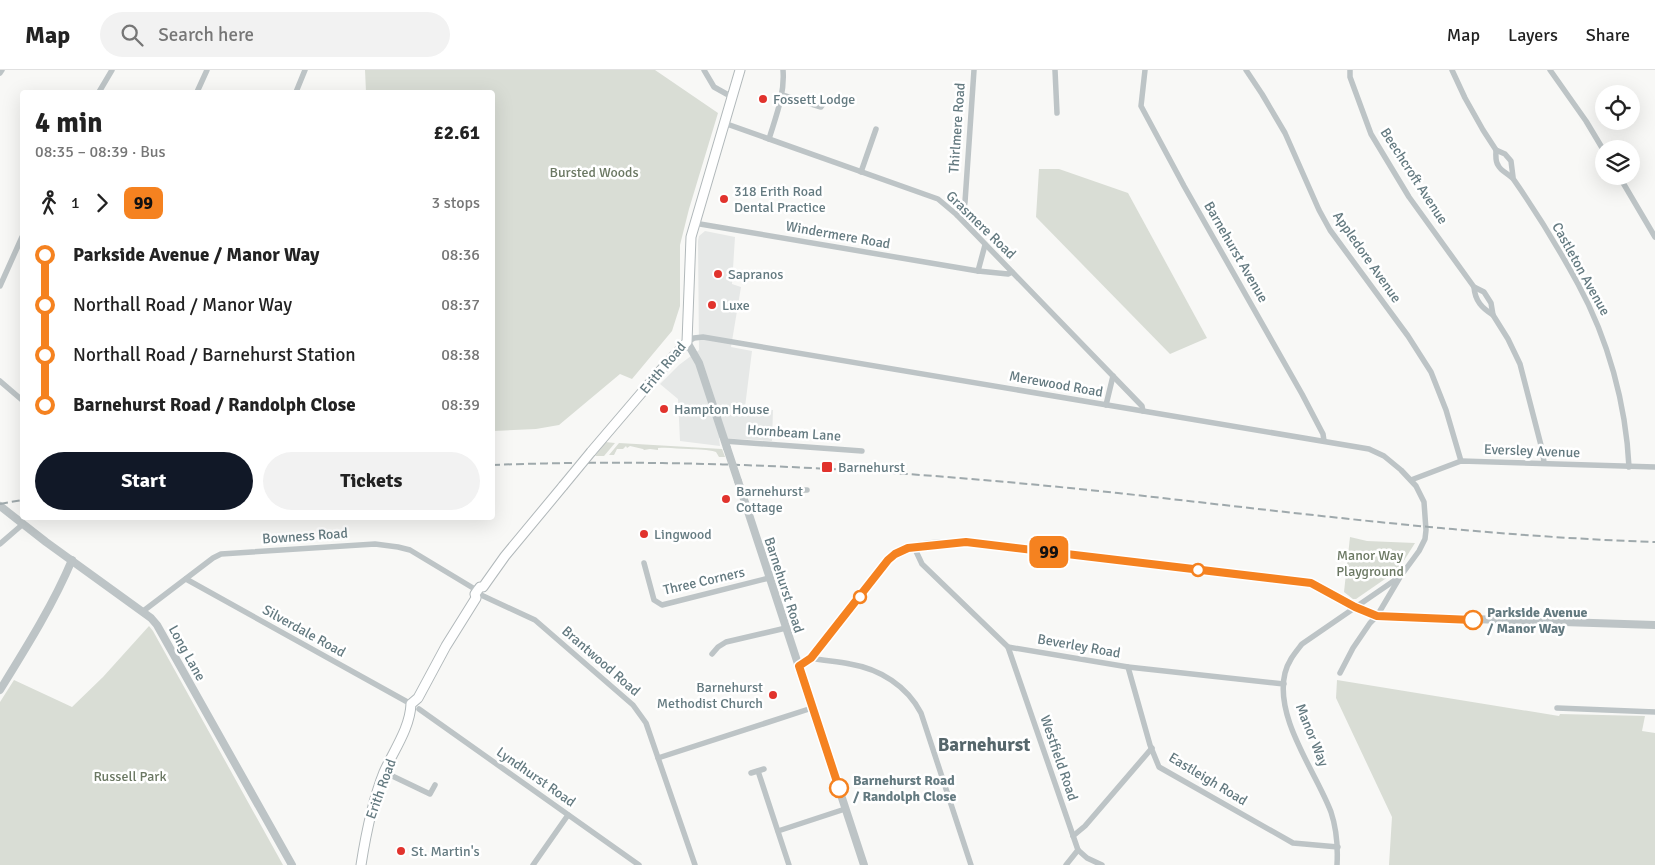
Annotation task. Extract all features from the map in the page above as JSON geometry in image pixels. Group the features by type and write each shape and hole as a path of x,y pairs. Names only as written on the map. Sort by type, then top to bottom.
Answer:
{"main road":[{"name":"Erith Road","path":"361,865 370,810 384,772 446,646 505,556 591,452 687,342 689,253 694,223 740,70"}],"street":[{"path":"0,74 2,70"},
{"path":"100,90 112,70"},
{"path":"198,90 207,70"},
{"path":"297,90 305,70"},
{"path":"704,70 714,87 732,97"},
{"path":"769,139 782,95 784,83 782,70"},
{"name":"Thirlmere Road","path":"957,215 964,208 965,202 974,70"},
{"path":"1055,70 1057,113"},
{"name":"Barnehurst Avenue","path":"1145,70 1142,106 1189,194 1302,394 1323,434 1324,441"},
{"name":"Appledore Avenue","path":"1246,70 1285,133 1319,210 1330,230 1408,336 1431,372 1446,410 1461,461"},
{"name":"Beechcroft Avenue","path":"1350,70 1350,77 1371,134 1409,197 1474,287 1484,292 1492,303 1493,315"},
{"name":"Castleton Avenue","path":"1452,70 1464,98 1496,150 1496,164 1513,177"},
{"path":"1550,70 1597,140"},
{"path":"782,95 821,107 822,104"},
{"name":"Grasmere Road","path":"724,123 938,199 957,215 1113,376 1142,406 1143,411"},
{"path":"861,172 876,129"},
{"name":"Castleton Avenue","path":"1496,150 1505,154 1511,161 1513,177 1579,285 1602,334 1616,383 1628,437 1629,467"},
{"path":"1624,185 1655,237"},
{"name":"Windermere Road","path":"694,223 978,271 1008,274 1012,272"},
{"path":"0,286 20,241"},
{"path":"978,271 985,245"},
{"name":"Beechcroft Avenue","path":"1474,287 1475,296 1483,309 1493,315 1508,339 1520,364 1544,463"},
{"name":"Merewood Road","path":"687,342 694,338 703,337 1369,449 1384,456 1402,470 1411,480 1424,502 1426,530 1424,539 1419,551 1400,577"},
{"name":"Barnehurst Road","path":"687,342 699,363 864,865"},
{"path":"1106,405 1113,376"},
{"path":"0,381 20,398"},
{"name":"Hornbeam Lane","path":"726,445 862,451"},
{"name":"Eversley Avenue","path":"1411,480 1461,461 1655,467"},
{"path":"740,491 807,490"},
{"name":"Long Lane","path":"0,506 157,625 292,865"},
{"path":"0,544 23,524"},
{"path":"799,666 811,658 888,560 902,550 914,546 966,542 1311,583 1355,607 1377,616 1655,625"},
{"name":"Bowness Road","path":"142,612 212,558 222,554 376,544 410,550 480,593"},
{"path":"914,546 922,564 1008,647"},
{"path":"0,690 35,632 72,560"},
{"name":"Three Corners","path":"644,563 654,600 662,605 769,578"},
{"path":"1340,673 1353,648 1377,616 1400,577"},
{"name":"Manor Way","path":"1337,865 1338,847 1331,812 1294,732 1287,711 1284,684 1285,672 1292,656 1302,644 1400,577"},
{"name":"Silverdale Road","path":"186,579 416,704"},
{"name":"Brantwood Road","path":"480,593 535,620 633,705 646,724 695,865"},
{"path":"712,654 726,642 786,628"},
{"name":"Beverley Road","path":"1008,647 1128,667 1284,684"},
{"name":"Westfield Road","path":"1008,647 1078,850"},
{"path":"811,658 871,669 890,678 907,692 921,713 971,865"},
{"name":"Eastleigh Road","path":"1128,667 1159,767 1293,843 1338,847"},
{"name":"Lyndhurst Road","path":"416,704 639,865"},
{"path":"658,758 812,708"},
{"path":"1557,708 1655,712"},
{"path":"1073,836 1084,826 1152,748"},
{"path":"758,771 789,865"},
{"path":"384,772 430,794 436,785"},
{"path":"778,831 845,809"},
{"path":"533,865 568,815"},
{"path":"1066,865 1078,850 1087,858 1102,865"}],"shaded area":[{"path":"705,231 735,237 732,284 741,287 731,347 752,351 745,407 773,410 772,441 719,438 720,446 680,441 678,399 660,384 679,365 699,350 698,241 699,236"}],"green space":[{"name":"Bursted Woods","path":"365,70 655,70 718,113 680,245 680,306 672,331 632,379 620,374 559,425 536,429 495,431 495,90 366,90"},
{"path":"1039,169 1059,169 1128,193 1207,338 1170,354 1036,217"},
{"path":"605,442 615,443 604,456 595,456"},
{"path":"619,443 722,449 725,457 719,457 716,452 706,450 658,448 658,450 644,450 630,446 617,449 614,455 609,455"},
{"name":"Manor Way Playground","path":"1350,537 1367,541 1415,543 1398,570 1356,599 1353,599 1344,592"},
{"name":"Russell Park","path":"149,626 283,865 0,865 0,702 14,680 72,707 103,677"},
{"path":"1337,680 1559,716 1560,714 1645,716 1642,731 1655,733 1655,865 1389,865 1392,817 1336,698"}],"railway":[{"path":"495,465 649,463 884,472 1040,485 1453,529 1520,535 1655,542"},
{"path":"0,504 20,500"}],"bus line":[{"name":"99","path":"839,788 799,666 811,658 888,560 902,550 914,546 966,542 1311,583 1355,607 1377,616 1473,620"}],"place":[{"name":"Fossett Lodge","path":"763,99"},
{"name":"318 Erith Road Dental Practice","path":"724,199"},
{"name":"Sapranos","path":"718,274"},
{"name":"Luxe","path":"712,305"},
{"name":"Hampton House","path":"664,409"},
{"name":"Barnehurst","path":"827,467"},
{"name":"Barnehurst Cottage","path":"726,499"},
{"name":"Lingwood","path":"644,534"},
{"name":"Parkside Avenue / Manor Way","path":"1473,620"},
{"name":"Barnehurst Methodist Church","path":"773,695"},
{"name":"Barnehurst Road / Randolph Close","path":"839,788"},
{"name":"St. Martin's","path":"401,851"}],"district":[{"name":"Barnehurst","path":"984,745"}]}
